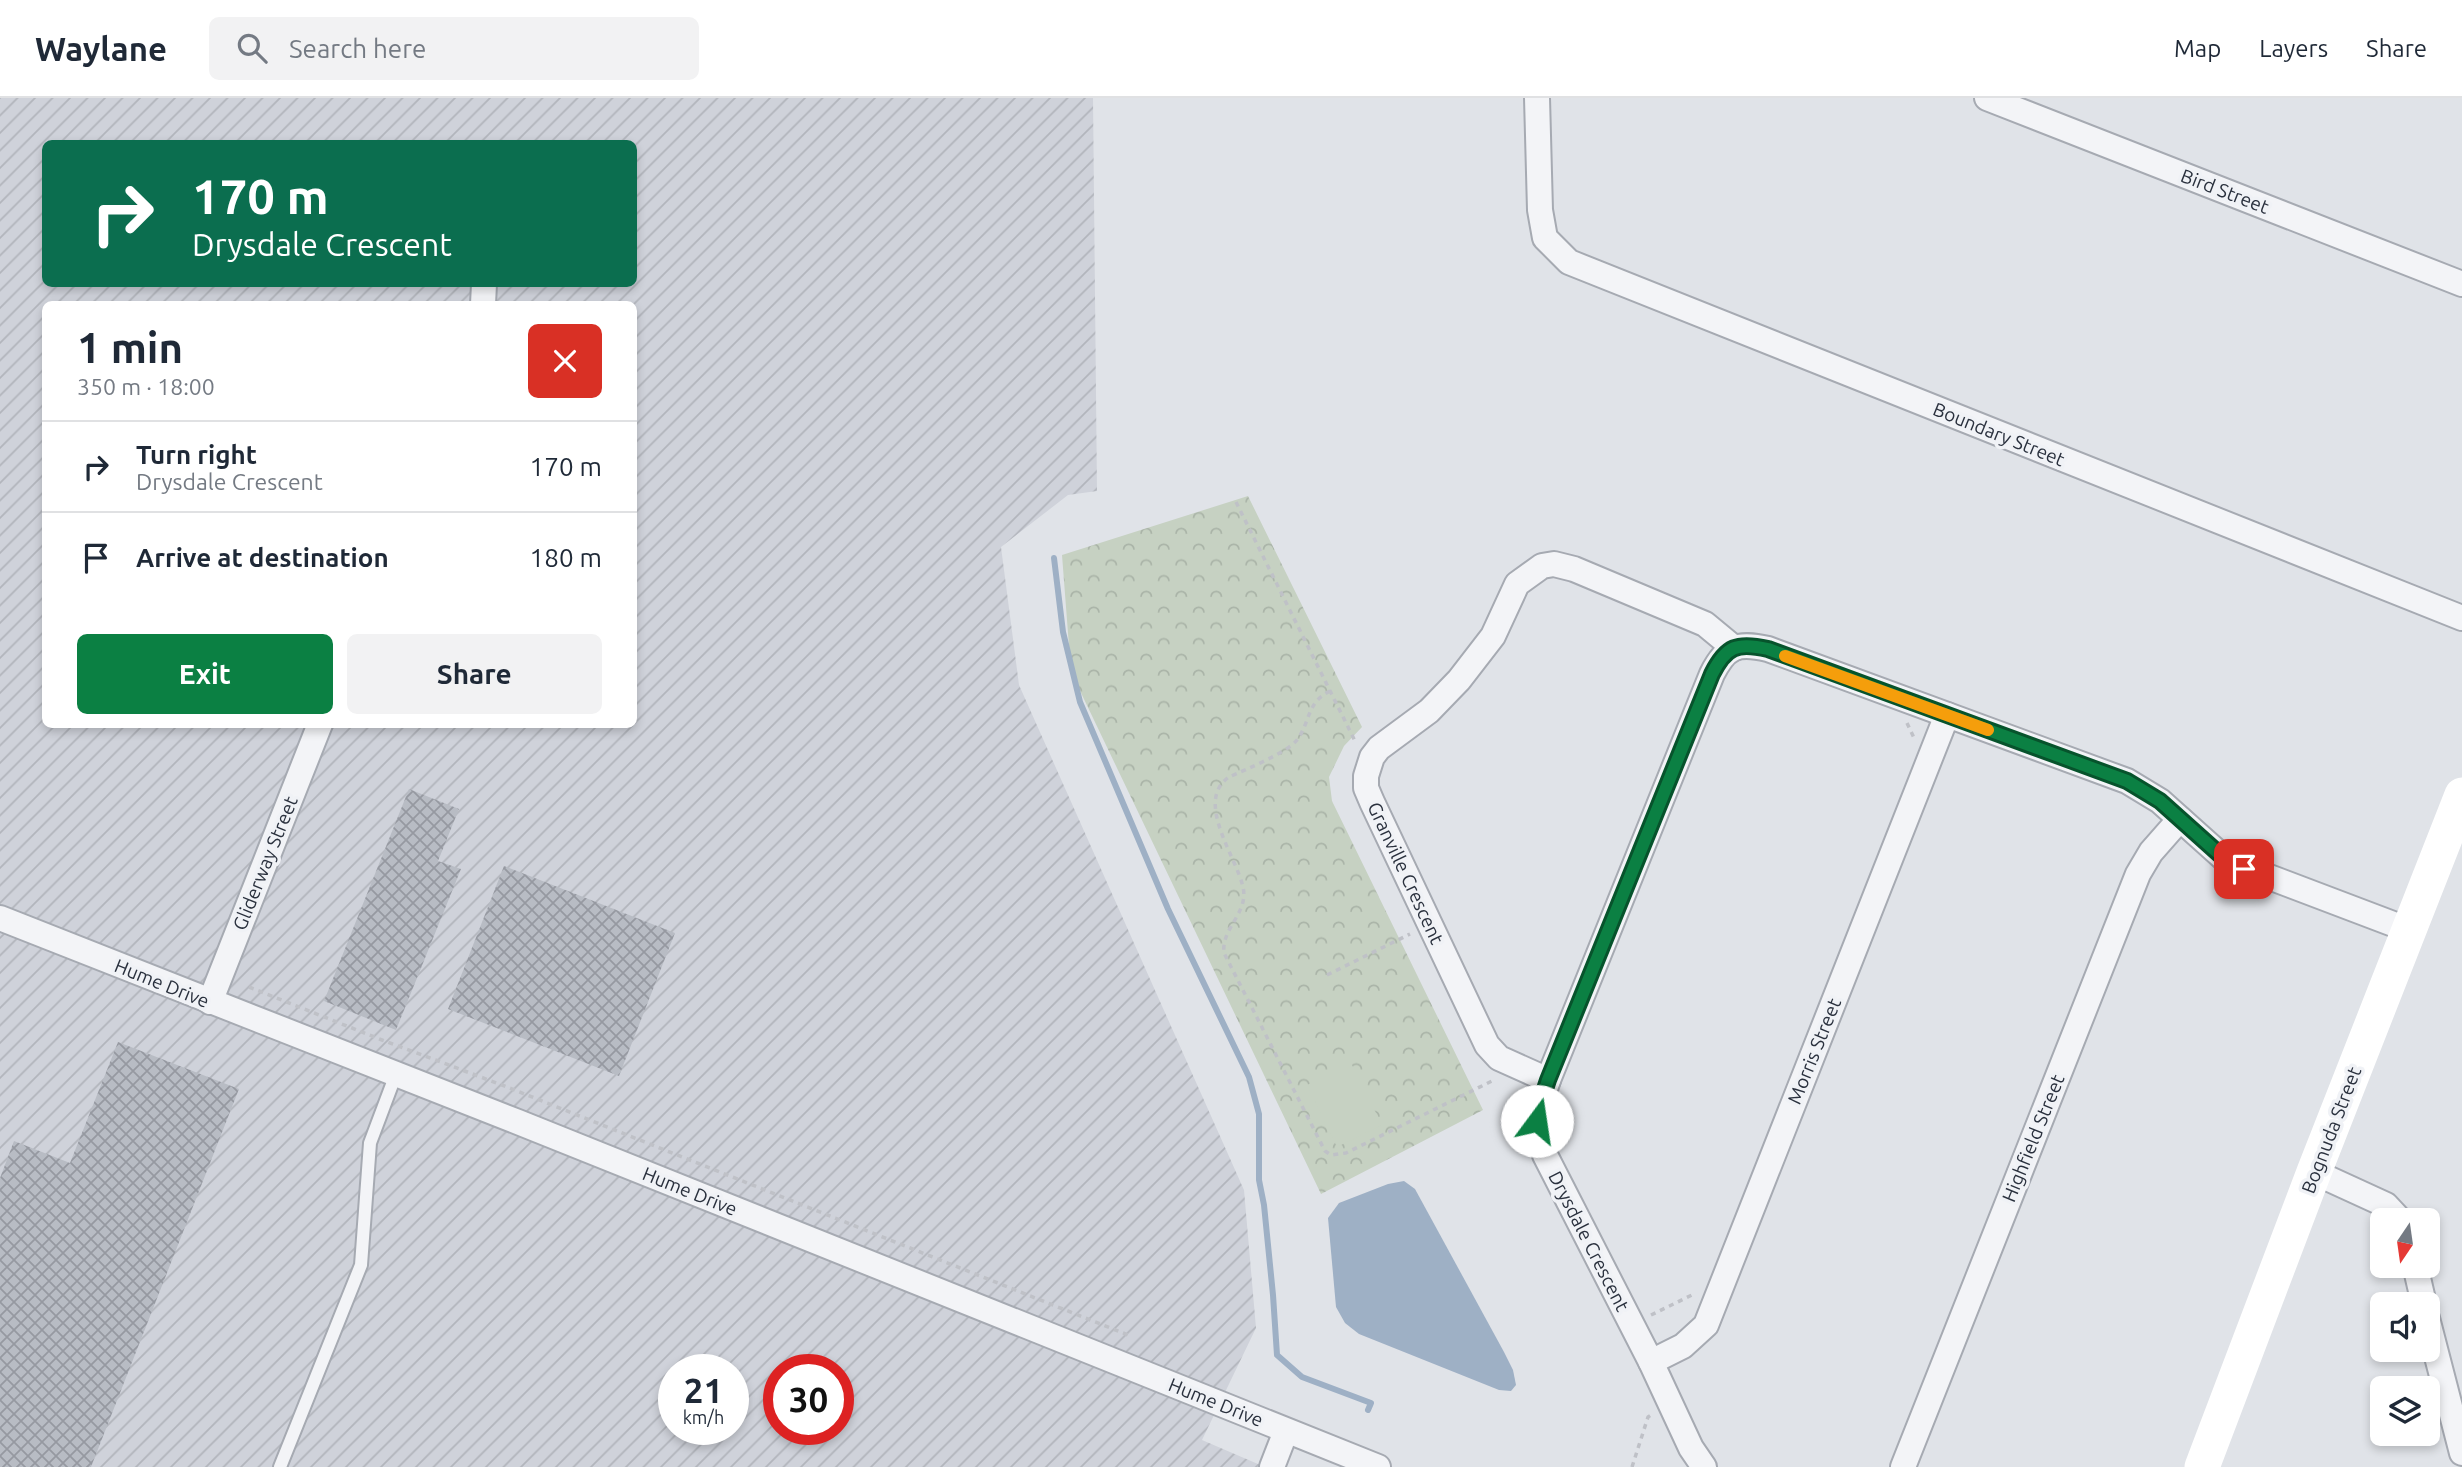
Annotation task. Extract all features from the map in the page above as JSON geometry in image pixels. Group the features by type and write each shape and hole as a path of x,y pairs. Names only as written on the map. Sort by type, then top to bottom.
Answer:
{"street":[{"name":"Boundary Street","path":"1537,98 1540,210 1545,238 1569,262 2462,618"},
{"name":"Bird Street","path":"1987,98 2462,284"},
{"name":"Granville Crescent","path":"1548,1080 1499,1058 1486,1045 1366,788 1368,765 1380,748 1444,697 1493,636 1517,584 1542,566 1554,565 1574,569 1705,624 1734,648"},
{"path":"1734,648 1751,645 1768,649 2127,781 2160,801 2227,861 2409,930"},
{"name":"Drysdale Crescent","path":"1704,1467 1691,1448 1651,1362 1545,1155 1537,1121 1548,1080 1712,674 1721,657 1734,648"},
{"name":"Morris Street","path":"1651,1362 1683,1346 1706,1325 1947,715"},
{"name":"Gliderway Street","path":"210,1002 318,728"},
{"name":"Bognuda Street","path":"2202,1467 2462,795"},
{"name":"Highfield Street","path":"1903,1467 2138,874 2151,852 2180,818"},
{"name":"Hume Drive","path":"0,918 1378,1467"},
{"path":"2314,1172 2389,1208"},
{"path":"2440,1352 2453,1387 2462,1454"},
{"path":"1272,1467 1286,1430"}],"lane":[{"path":"280,1467 361,1265 370,1143 396,1074"}],"path":[{"path":"1236,502 1357,744"},
{"path":"1330,691 1317,697 1297,740 1222,782 1216,793 1216,816 1239,873 1245,897 1241,911 1223,943 1224,953 1325,1151 1331,1154 1346,1153 1487,1083 1496,1079 1502,1081"},
{"path":"1327,975 1412,933"},
{"path":"249,987 1128,1335"},
{"path":"1632,1467 1648,1417 1659,1411"}],"shaded area":[{"path":"0,98 1093,98 1097,491 1068,495 1001,547 1019,685 1244,1190 1256,1328 1202,1440 1265,1467 0,1467"}],"green space":[{"path":"1248,496 1362,727 1344,746 1329,777 1332,801 1483,1110 1321,1194 1071,672 1062,555"},
{"path":"1351,1063 1382,1125 1337,1147 1307,1085"}],"water":[{"path":"1404,1181 1415,1189 1504,1352 1513,1370 1516,1385 1511,1391 1499,1390 1359,1334 1345,1323 1336,1307 1328,1218 1339,1203 1388,1184"}],"building":[{"path":"409,789 459,809 438,861 461,869 396,1030 324,1001"},
{"path":"504,866 675,933 619,1076 448,1009"},
{"path":"118,1042 239,1089 91,1467 0,1467 0,1178 14,1141 70,1163"}],"waterway":[{"path":"1054,558 1063,632 1080,702 1168,909 1249,1077 1259,1114 1259,1180 1264,1205 1277,1355 1302,1377 1371,1403 1368,1410"}],"slow traffic":[{"path":"1785,656 1988,730"}],"route":[{"path":"1537,1121 1548,1080 1712,674 1721,657 1734,648 1751,645 1768,649 2127,781 2160,801 2227,861 2244,869"}]}
